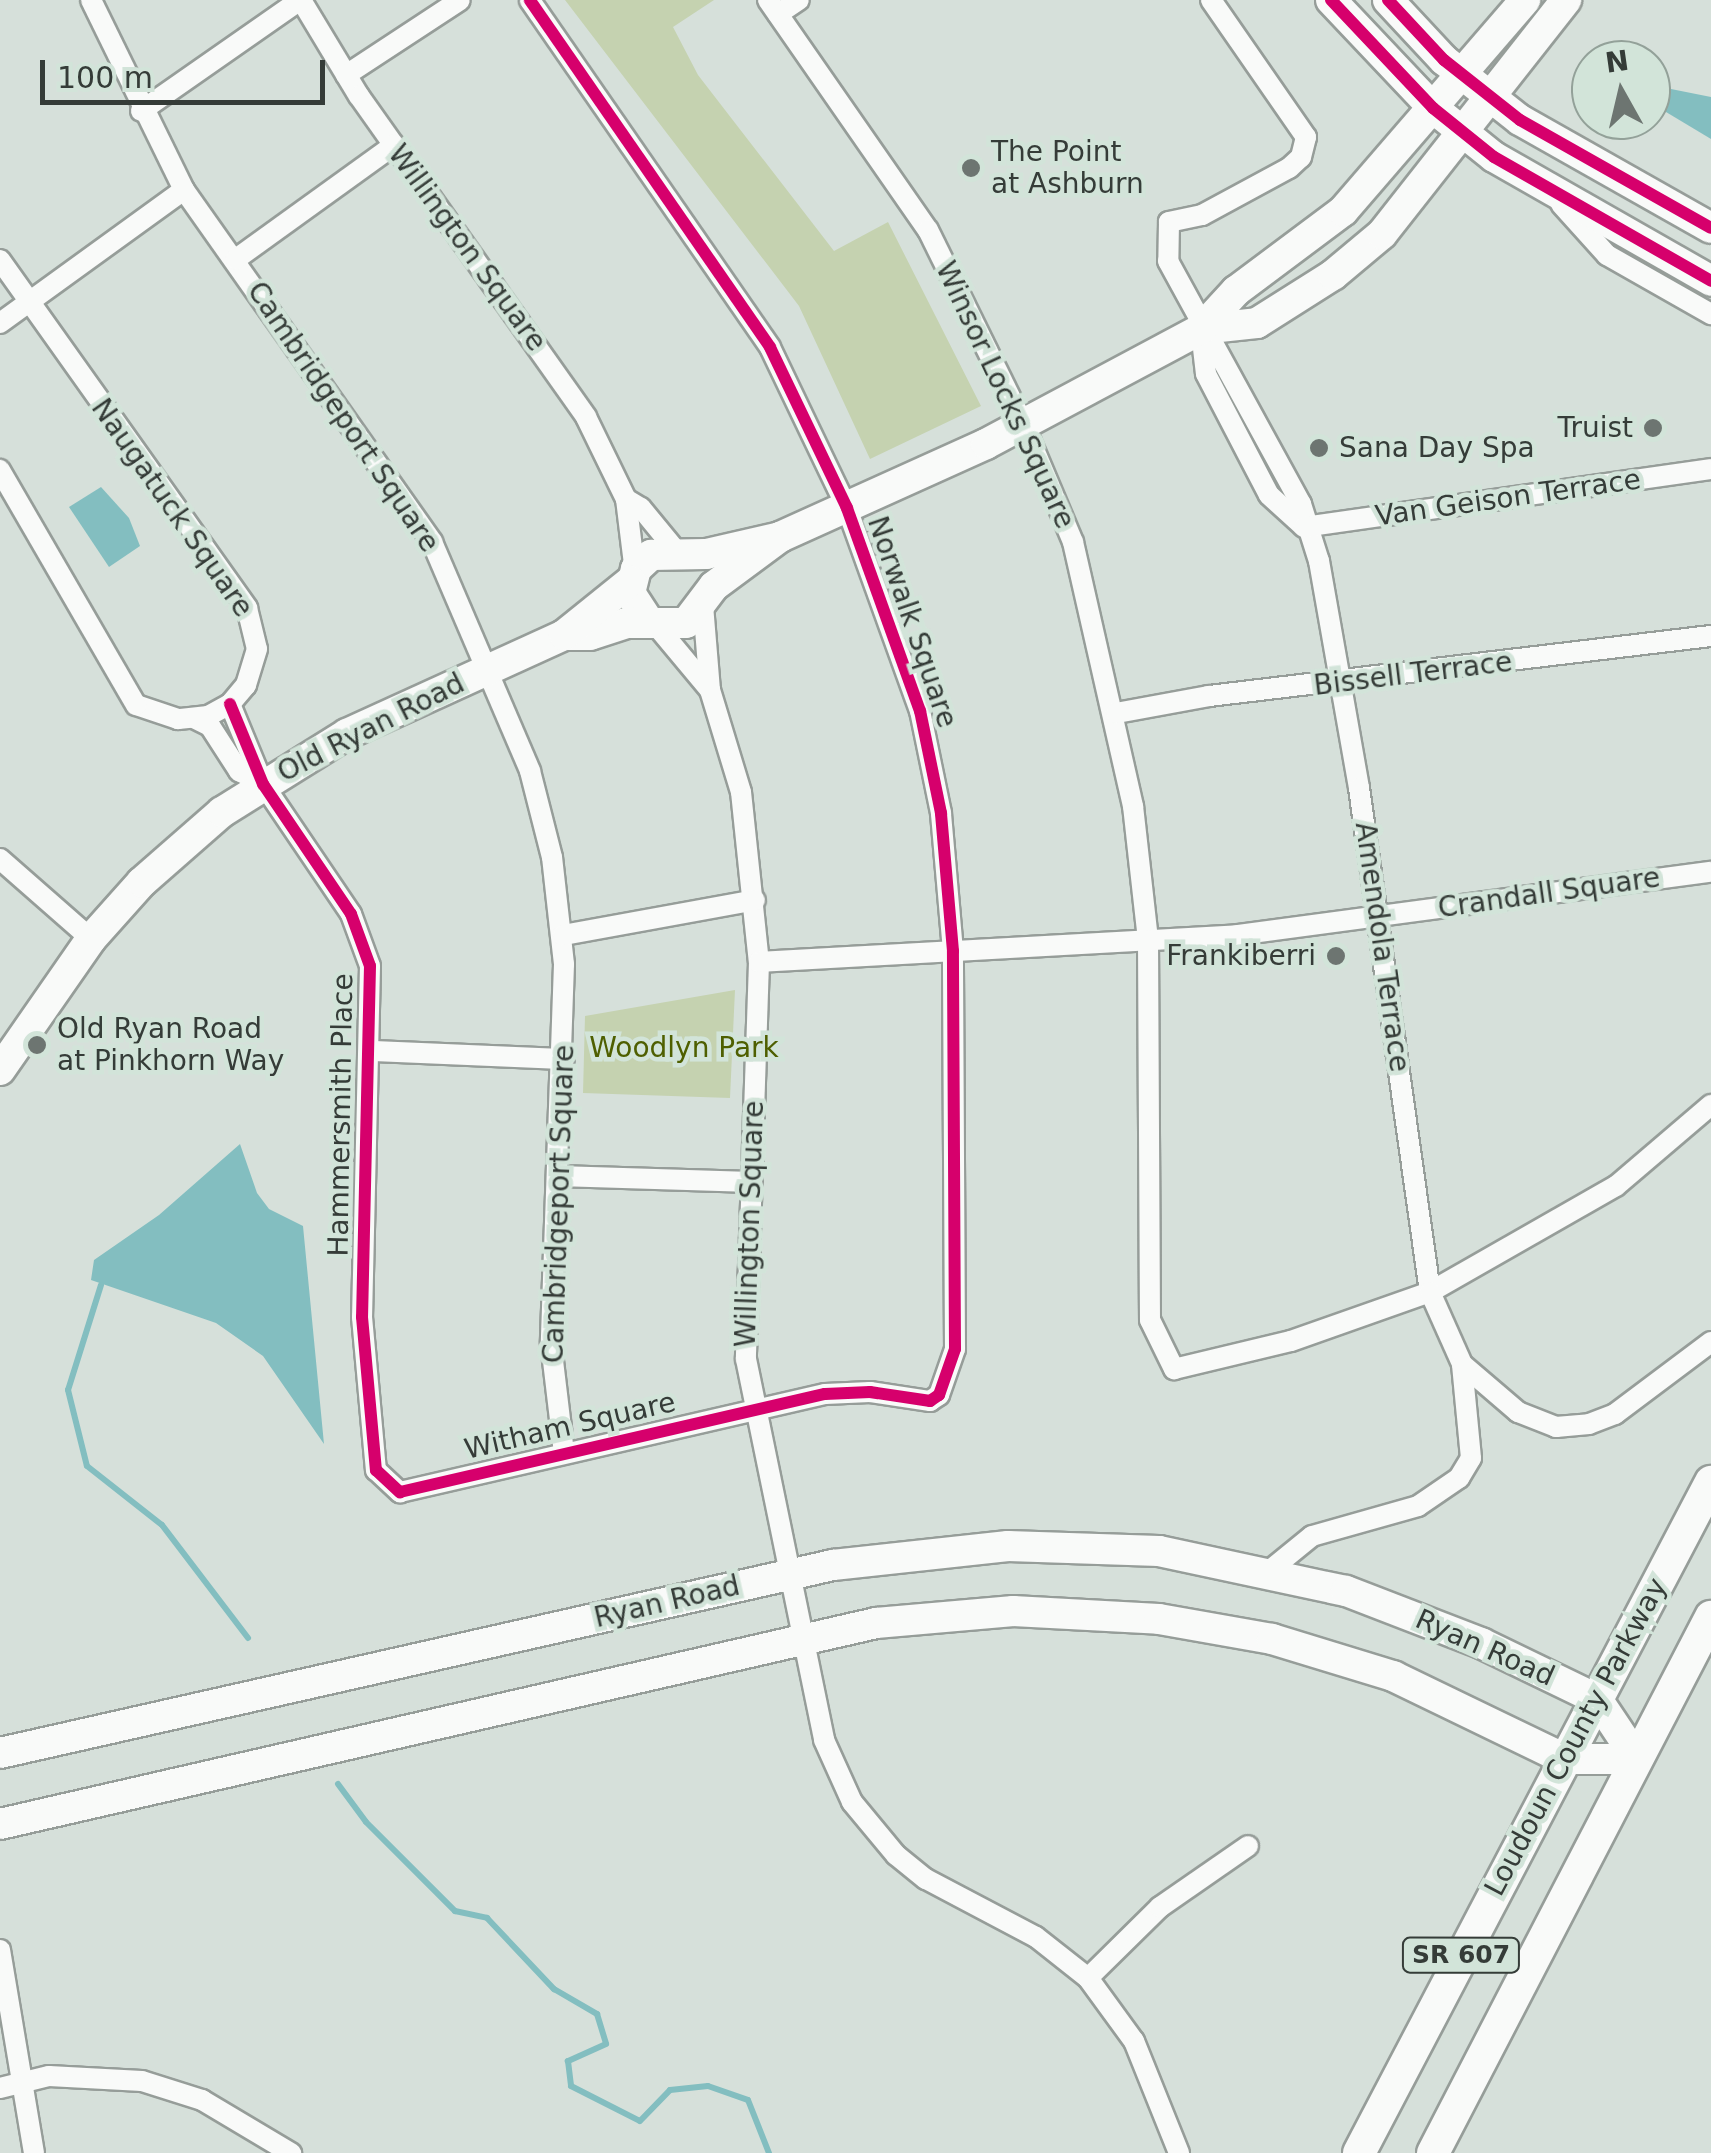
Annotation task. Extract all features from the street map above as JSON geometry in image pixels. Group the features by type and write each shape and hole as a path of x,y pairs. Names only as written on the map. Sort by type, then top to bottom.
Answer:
{"main road":[{"path":"1331,0 1433,108 1465,134 1552,195 1711,280"},
{"path":"1388,0 1491,98 1711,228"},
{"name":"Old Ryan Road","path":"564,635 686,622 714,586 780,537 986,444 1201,329 1236,291 1343,212 1525,0"},
{"name":"Old Ryan Road","path":"1201,329 1258,322 1333,275 1382,234 1465,134 1566,0"},
{"name":"Old Ryan Road","path":"0,1070 91,939 156,869 262,784 347,734 564,635 633,577 651,555 780,537"},
{"path":"681,553 701,568 704,603"},
{"path":"633,577 633,604 652,623"},
{"name":"Loudoun County Parkway","path":"1359,2153 1711,1482"},
{"name":"Ryan Road","path":"0,1752 868,1558 1008,1546 1159,1551 1269,1570 1424,1620 1597,1698"},
{"path":"0,1824 800,1638 876,1622 1014,1610 1081,1611 1207,1626 1393,1676 1565,1759 1637,1760"},
{"name":"SR 607","path":"1433,2153 1711,1617"},
{"path":"1597,1698 1637,1760"}],"street":[{"name":"Cambridgeport Square","path":"91,0 141,111 184,190 418,517 490,668 534,786 563,935 564,1059 551,1344 564,1453"},
{"path":"141,111 300,0"},
{"name":"Willington Square","path":"300,0 394,145 573,396 626,499 633,577"},
{"path":"346,75 460,0"},
{"name":"Norwalk Square","path":"530,0 748,307 847,508 920,711 942,813 953,951 951,1373 930,1400 850,1391 751,1410"},
{"path":"773,7 799,0"},
{"name":"Amendola Terrace","path":"1211,0 1306,137 1301,156 1289,168 1202,215 1168,222 1168,261 1201,329 1206,374 1269,495 1304,527 1319,561 1343,684 1430,1292 1462,1364 1471,1458 1458,1478 1418,1506 1312,1536 1269,1570"},
{"name":"Winsor Locks Square","path":"773,7 928,230 1023,424 1073,542 1116,713 1148,940 1144,1247 1150,1320 1174,1369 1291,1340 1430,1292"},
{"path":"236,260 394,145"},
{"path":"0,323 184,190"},
{"path":"1552,195 1607,255 1711,314"},
{"name":"Naugatuck Square","path":"0,260 27,304 246,608 258,649 246,685 230,704"},
{"path":"0,470 121,686 136,705 160,717 194,718 230,704"},
{"name":"Van Geison Terrace","path":"1304,527 1711,470"},
{"name":"Willington Square","path":"626,499 642,508 681,553"},
{"name":"Willington Square","path":"704,603 710,690 740,792 759,962 744,1319 751,1410 824,1740 871,1828 926,1879 1036,1938 1088,1978 1134,2041 1179,2153"},
{"name":"Willington Square","path":"652,623 710,690"},
{"name":"Bissell Terrace","path":"1116,713 1210,696 1343,684 1711,636"},
{"name":"Hammersmith Place","path":"230,704 262,784 361,936 370,966 372,1051 363,1380 376,1470 400,1492"},
{"name":"Hammersmith Place","path":"194,718 210,726 239,771 262,784"},
{"path":"0,859 91,939"},
{"name":"Crandall Square","path":"759,962 1148,940 1377,917 1711,872"},
{"path":"563,935 755,900"},
{"path":"372,1051 564,1059"},
{"path":"1430,1292 1616,1186 1711,1104"},
{"path":"560,1176 750,1182"},
{"name":"Amendola Terrace","path":"1462,1364 1518,1412 1556,1427 1589,1424 1641,1396 1711,1342"},
{"name":"Witham Square","path":"400,1492 751,1410"},
{"path":"1088,1978 1160,1907 1248,1846"},
{"path":"0,1950 9,2086"},
{"path":"0,2055 34,2153"},
{"path":"9,2086 86,2075 172,2088 229,2113 291,2153"}],"green space":[{"path":"565,0 714,0 673,27 698,75 834,251 888,222 981,406 870,459 799,306"},
{"name":"Woodlyn Park","path":"735,990 730,1098 583,1093 585,1016"}],"water":[{"path":"1671,89 1711,97 1711,139 1671,115"},
{"path":"101,487 129,518 140,546 109,567 69,507"},
{"path":"240,1144 257,1193 269,1209 303,1226 324,1444 263,1356 216,1323 91,1280 94,1260 159,1215"}],"waterway":[{"path":"101,1285 68,1390 87,1466 162,1525 248,1638"},
{"path":"338,1784 366,1822 455,1911 487,1918 554,1989 597,2014 606,2044 568,2061 571,2086 640,2121 670,2090 708,2086 748,2100 769,2153"}],"cycle path":[{"path":"230,704 263,784 351,914 370,966 362,1317 376,1470 400,1492 825,1394 870,1392 930,1401 939,1395 955,1349 953,951 941,813 920,711 847,508 770,347 530,0"},
{"path":"1331,0 1433,108 1494,157 1711,281"},
{"path":"1388,0 1444,60 1520,120 1711,228"}],"place":[{"name":"The Point at Ashburn","path":"971,168"},
{"name":"Truist","path":"1653,428"},
{"name":"Sana Day Spa","path":"1319,448"},
{"name":"Frankiberri","path":"1336,956"},
{"name":"Old Ryan Road at Pinkhorn Way","path":"37,1045"}]}
